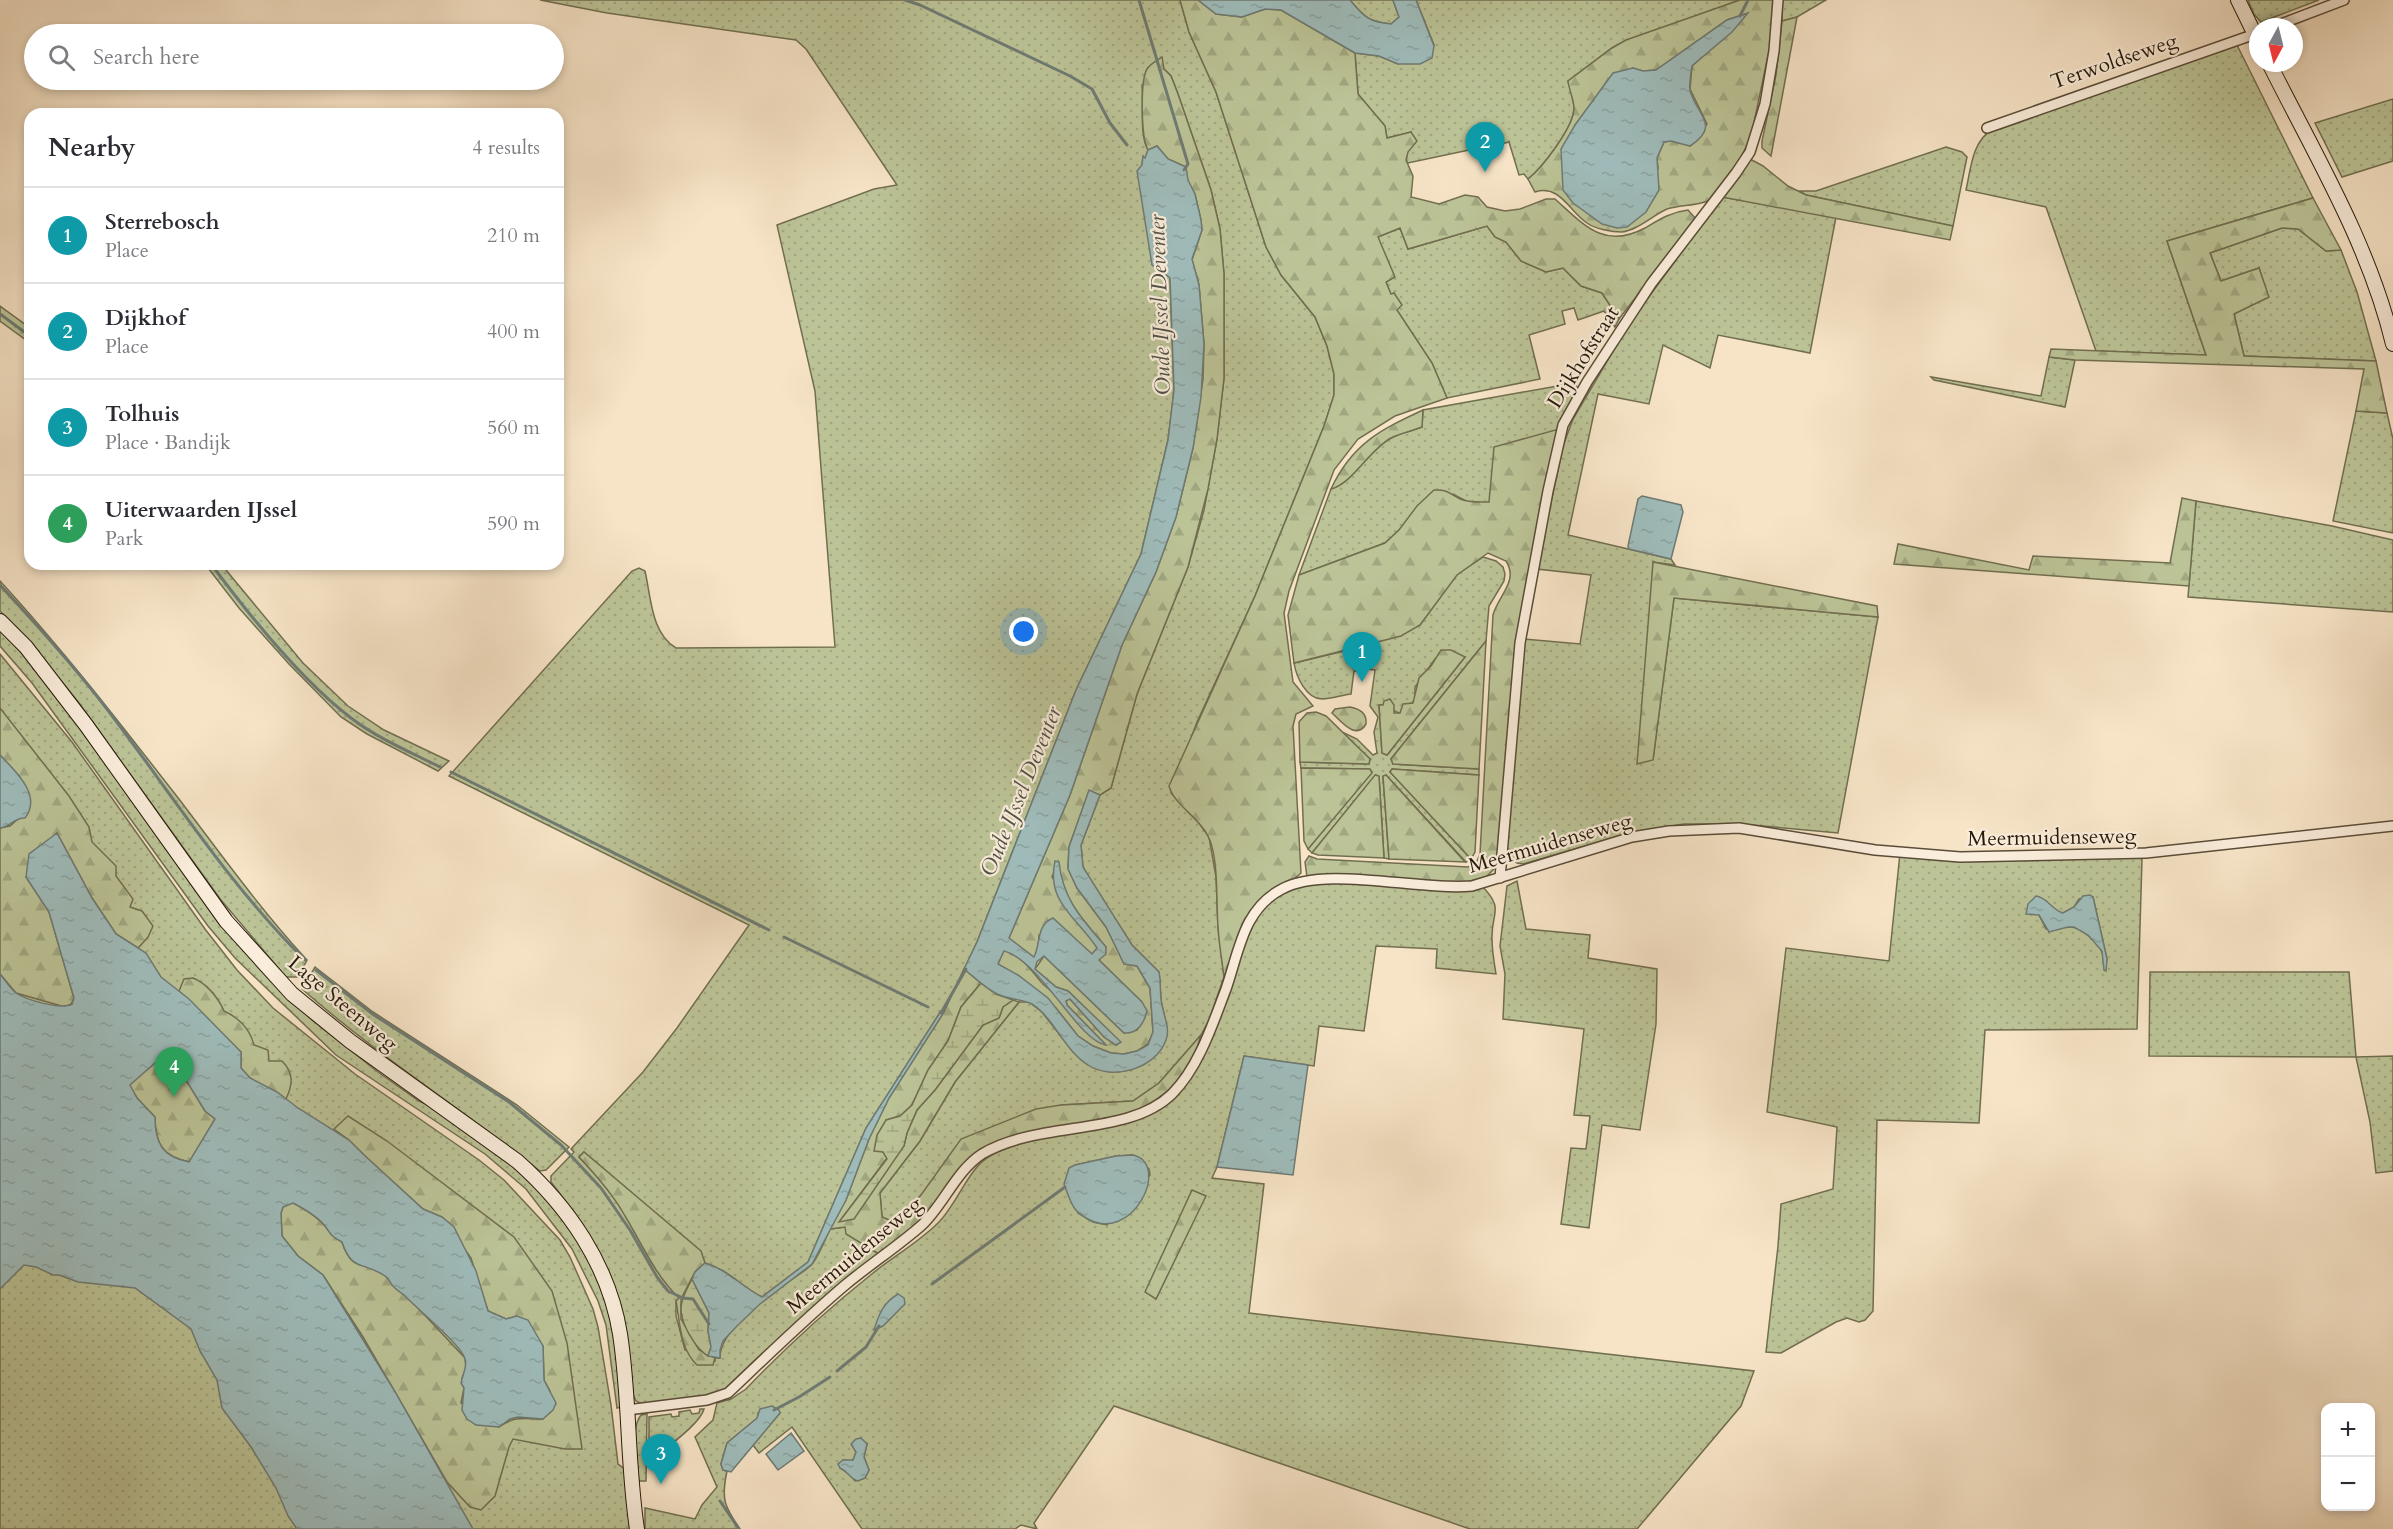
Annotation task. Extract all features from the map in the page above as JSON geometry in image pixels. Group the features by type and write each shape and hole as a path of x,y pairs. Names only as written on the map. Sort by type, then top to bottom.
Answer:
{"street":[{"name":"Dijkhofstraat","path":"1500,878 1520,643 1548,490 1563,425 1587,382 1651,284 1750,152 1765,104 1774,51 1778,0"},
{"name":"Terwoldseweg","path":"2238,0 2249,21"},
{"path":"2297,18 2344,0"},
{"name":"Terwoldseweg","path":"1987,128 2249,39"},
{"path":"2274,72 2361,245 2384,305 2393,344"},
{"name":"Lage Steenweg","path":"0,621 26,647 86,725 226,921 292,994 350,1041 516,1161 540,1181 561,1207 591,1250 611,1298 620,1333 637,1529"},
{"name":"Meermuidenseweg","path":"627,1410 707,1400 728,1393 844,1286 922,1225 941,1204 967,1167 983,1154 1012,1141 1045,1132 1140,1115 1159,1104 1174,1092 1203,1046 1226,988 1245,928 1252,916 1263,903 1282,889 1304,880 1321,879 1450,887 1472,885 1632,837 1669,831 1739,828 1875,850 1960,857 2146,853 2393,825"}],"green space":[{"path":"540,0 1180,0 1189,32 1216,92 1266,247 1281,275 1315,317 1327,346 1334,374 1334,395 1324,426 1255,596 1197,722 1171,793 1195,817 1209,837 1216,877 1218,927 1224,977 1209,1020 1201,1035 1159,1083 1133,1101 1061,1105 921,1195 906,1212 891,1221 882,1217 880,1193 920,1141 955,1082 1019,1002 1029,1002 1042,1012 1073,1052 1118,1072 1145,1064 1167,1029 1161,1000 1159,972 1132,945 1101,898 1083,867 1081,845 1100,795 1111,788 1137,694 1188,567 1204,510 1217,439 1224,378 1224,274 1220,229 1211,190 1178,94 1171,76 1164,69 1142,85 1143,128 1148,150 1145,159 1143,157 1142,165 1152,264 1170,277 1174,390 1168,440 1141,554 1076,690 977,942 944,1012 941,1011 866,1128 808,1262 762,1297 720,1269 705,1263 700,1251 584,1152 579,1157 616,1200 656,1270 680,1298 676,1301 676,1316 685,1350 715,1361 715,1358 720,1358 722,1347 728,1336 747,1314 813,1263 830,1229 845,1227 853,1236 879,1254 727,1391 703,1397 642,1404 636,1401 632,1392 599,1254 576,1215 551,1182 551,1176 574,1152 571,1149 643,1072 677,1028 749,925 449,776 632,571 639,568 645,571 653,614 661,633 676,648 835,647 815,391 777,225 874,189 897,185 806,49 796,40 607,13"},
{"path":"1180,0 1198,0 1216,14 1242,17 1265,9 1281,10 1355,53 1358,94 1385,126 1387,138 1411,132 1417,141 1408,152 1406,160 1413,176 1411,197 1439,204 1465,195 1478,197 1487,207 1505,211 1520,209 1546,199 1555,199 1585,225 1606,235 1618,236 1631,234 1676,212 1688,210 1696,219 1619,319 1602,293 1581,286 1563,268 1546,272 1521,261 1506,242 1495,237 1487,226 1408,249 1400,228 1378,237 1395,277 1386,282 1391,294 1394,293 1402,305 1397,310 1432,363 1447,398 1395,416 1358,439 1334,470 1289,591 1284,613 1293,682 1313,706 1296,714 1293,726 1301,873 1243,926 1224,977 1218,933 1212,845 1204,829 1176,799 1169,786 1255,596 1324,426 1334,395 1334,374 1327,346 1315,317 1281,275 1266,247 1216,92 1189,32"},
{"path":"1350,0 1393,0 1399,17 1391,24 1377,22 1363,15"},
{"path":"1416,0 1740,0 1626,41 1612,48 1568,81 1574,108 1569,126 1549,157 1528,179 1524,174 1519,175 1509,142 1485,148 1482,144 1469,150 1408,163 1406,160 1411,132 1387,138 1385,126 1358,94 1355,53 1379,56 1398,64 1434,45"},
{"path":"1740,0 1774,0 1770,46 1751,137 1739,161 1708,201 1667,209 1634,228 1622,232 1604,230 1590,225 1558,195 1544,191 1535,192 1528,179 1549,157 1569,126 1574,108 1568,81 1626,40","holes":["1746,14 1692,66 1690,89 1707,124 1690,146 1671,141 1664,142 1657,158 1658,168 1575,125 1591,104 1633,68 1643,71 1656,70 1727,20"]},
{"path":"1782,0 1826,0 1797,17 1782,21"},
{"path":"2248,0 2319,0 2272,18 2258,18"},
{"path":"1797,17 1771,156 1762,148 1762,141 1776,75 1782,21"},
{"path":"2236,43 2313,198 2167,241 2206,355 2096,351 2046,207 1966,190 1977,148 1986,134 1993,129"},
{"path":"1162,57 1164,69 1171,76 1178,94 1211,190 1220,229 1224,274 1224,378 1208,489 1188,567 1137,694 1111,788 1100,795 1089,791 1069,847 1068,868 1077,888 1106,927 1124,963 1137,966 1150,988 1153,1032 1148,1044 1137,1051 1124,1054 1111,1053 1093,1046 1078,1036 1056,1008 998,964 1004,950 1016,956 1054,994 1085,1030 1106,1045 1067,1005 1066,1001 1069,998 1104,1037 1116,1045 1120,1042 1068,991 1056,987 1035,969 1044,956 1124,1033 1137,1030 1145,1017 1142,1002 1099,960 1106,947 1069,898 1058,862 1052,877 1098,948 1092,954 1063,929 1039,935 1038,950 1034,958 1009,938 1070,795 1122,645 1156,572 1176,517 1193,448 1203,379 1204,344 1199,285 1192,260 1202,230 1195,194 1187,180 1186,167 1168,159 1157,146 1148,150 1146,144 1142,110 1143,85 1148,67"},
{"path":"2393,99 2393,161 2342,177 2315,123"},
{"path":"1946,147 1962,152 1967,157 1953,226 1806,195 1800,191 1816,191"},
{"path":"1750,159 1763,166 1788,186 1806,195 1953,226 1950,240 1722,197"},
{"path":"1722,197 1836,217 1810,353 1718,335 1710,368 1663,345 1649,404 1598,394 1568,535 1671,559 1675,565 1653,562 1653,760 1674,598 1878,617 1838,833 1741,824 1684,824 1632,832 1523,864 1517,863 1508,856 1507,850 1524,639 1580,644 1591,575 1537,569 1563,446 1573,419 1629,324"},
{"path":"2313,198 2341,250 2326,251 2298,229 2282,228 2210,253 2221,281 2259,268 2269,297 2234,314 2244,356 2376,361 2387,413 2356,411 2364,369 2075,360 2049,357 2051,349 2206,355 2167,241"},
{"path":"1487,226 1495,237 1506,242 1521,261 1546,272 1563,268 1581,286 1602,293 1619,319 1615,327 1604,311 1578,320 1574,308 1562,311 1565,324 1529,335 1540,379 1447,398 1432,363 1396,309 1394,293 1391,295 1386,282 1394,277 1377,237 1400,228 1408,249"},
{"path":"2282,228 2298,229 2326,251 2341,250 2357,292 2376,361 2244,356 2234,314 2268,296 2259,268 2221,281 2210,253"},
{"path":"0,306 24,324 24,339 0,321"},
{"path":"2049,357 2075,360 2065,407 1934,380 1931,377 2041,396"},
{"path":"1563,385 1575,385 1579,389 1559,429 1489,503 1468,502 1453,494 1399,530 1385,543 1299,575 1331,489 1347,480 1383,443 1395,436 1422,427 1423,410"},
{"path":"1423,410 1422,427 1395,436 1383,443 1346,481 1331,489 1348,460 1369,440 1393,424"},
{"path":"2356,411 2387,413 2393,439 2393,533 2333,521"},
{"path":"1559,429 1519,629 1498,865 1486,877 1459,884 1321,875 1307,877 1305,862 1309,856 1317,859 1468,867 1477,861 1480,854 1493,615 1509,582 1510,575 1506,561 1488,553 1457,575 1420,625 1401,636 1294,663 1288,615 1299,575 1385,543 1434,490 1445,491 1467,501 1489,502 1494,447"},
{"path":"2182,498 2196,501 2189,586 1894,564 1898,544 2029,570 2033,556 2170,563"},
{"path":"2196,501 2332,526 2393,540 2393,612 2188,597"},
{"path":"1483,557 1496,561 1503,567 1504,581 1489,606 1486,641 1391,759 1393,764 1479,769 1479,775 1392,769 1390,772 1471,859 1466,862 1386,775 1383,777 1389,859 1384,858 1379,777 1376,775 1312,853 1308,849 1372,772 1369,769 1301,768 1300,762 1369,764 1370,759 1342,732 1357,739 1373,755 1377,753 1374,732 1378,717 1370,706 1375,670 1361,668 1360,672 1354,671 1351,694 1322,699 1316,698 1307,691 1297,674 1294,663 1349,650 1420,625 1457,574","holes":["1465,657 1387,755 1382,753 1379,705 1400,713 1415,700 1415,687 1435,659"]},
{"path":"1653,562 1877,606 1878,617 1674,598 1653,760 1637,764"},
{"path":"210,570 226,570 303,663 348,706 384,730 449,761 438,771 367,734 341,717 239,608"},
{"path":"0,581 93,690 258,903 307,960 298,977 286,977 221,900 79,703 0,611"},
{"path":"0,629 21,651 293,1000 312,1020 419,1101 441,1111 511,1160 558,1212 579,1242 606,1295 616,1340 621,1407 617,1408 606,1325 598,1301 572,1249 526,1189 485,1154 336,1055 235,958 208,926 32,683 0,646"},
{"path":"1486,641 1479,769 1393,764 1391,759"},
{"path":"1441,650 1451,650 1465,657 1387,755 1382,753 1379,705 1383,705 1384,701 1390,699 1394,705 1394,713 1400,713 1403,704 1413,703 1419,678 1431,666"},
{"path":"0,654 72,742 205,929 237,970 273,1008 355,1074 479,1160 504,1180 560,1240 593,1309 598,1327 618,1464 626,1470 630,1529 0,1529"},
{"path":"1350,707 1360,710 1366,720 1366,724 1358,731 1349,728 1332,713 1335,709"},
{"path":"0,708 69,796 89,827 92,842 116,866 116,876 133,899 130,907 142,911 153,926 148,937 138,948 116,934 92,898 57,833 26,877 49,912 74,998 71,1004 65,1007 16,993 0,974 0,828 10,826 20,817 20,777 0,755"},
{"path":"1316,712 1326,716 1370,759 1369,764 1300,762 1299,722 1307,713"},
{"path":"1301,768 1370,769 1372,773 1308,849 1304,841"},
{"path":"1392,769 1479,775 1475,852 1471,859 1390,772"},
{"path":"1375,775 1379,776 1384,858 1312,853"},
{"path":"1386,775 1465,862 1389,859 1383,776"},
{"path":"1900,853 2022,860 2135,857 2142,859 2137,1029 1985,1030 1979,1123 1877,1120 1873,1311 1865,1320 1859,1322 1847,1318 1836,1322 1781,1353 1766,1352 1781,1204 1833,1189 1837,1127 1767,1112 1786,948 1889,961","holes":["2093,897 2107,959 2104,970 2101,950 2079,929 2070,927 2046,929 2039,915 2046,901 2057,912 2063,913 2074,907 2079,899"]},
{"path":"1517,881 1526,929 1590,935 1588,958 1657,969 1656,1024 1640,1130 1602,1125 1589,1228 1561,1224 1571,1148 1586,1149 1590,1116 1574,1115 1584,1029 1503,1019 1505,974 1500,946 1507,886"},
{"path":"1321,882 1451,890 1482,886 1495,906 1492,939 1496,974 1436,968 1437,949 1376,946 1364,1031 1319,1026 1314,1066 1244,1056 1217,1167 1212,1178 1264,1184 1249,1313 1754,1371 1741,1406 1637,1529 1470,1529 1114,1406 1034,1523 1037,1529 1021,1525 1015,1529 862,1529 792,1427 759,1453 753,1445 780,1413 758,1413 758,1418 727,1443 721,1464 723,1470 727,1471 724,1489 725,1502 740,1529 645,1529 645,1508 695,1519 702,1505 717,1487 695,1437 713,1420 717,1403 731,1399 746,1389 840,1300 931,1230 951,1207 982,1162 998,1152 1039,1138 1137,1119 1150,1114 1174,1097 1190,1077 1203,1052 1241,943 1254,920 1276,896 1295,888","holes":["1133,1155 1149,1169 1150,1175 1107,1225 1093,1222 1078,1213 1075,1165 1116,1156","1192,1191 1205,1196 1156,1299 1146,1292","867,1444 864,1457 869,1470 865,1478 855,1481 849,1473 840,1468 843,1460 851,1461 855,1458 856,1452 853,1446"]},
{"path":"315,967 373,1012 517,1105 569,1147 546,1170 540,1171 360,1037 302,989"},
{"path":"964,969 981,983 961,1007 948,1041 928,1070 912,1105 900,1116 886,1120 883,1152 887,1158 840,1221 904,1146 917,1110 935,1090 983,1025 999,1018 1003,1007 1013,1000 1019,1002 955,1082 920,1141 880,1193 882,1217 891,1221 906,1212 961,1139 1036,1109 1061,1105 1133,1101 1159,1083 1201,1035 1190,1063 1175,1084 1156,1099 1134,1111 1110,1119 992,1146 942,1200 879,1254 846,1234 845,1227 830,1229 846,1200 869,1139 889,1098 944,1012"},
{"path":"2150,972 2349,972 2356,1057 2149,1056"},
{"path":"193,978 211,991 224,1011 243,1025 254,1045 268,1050 269,1061 282,1061 286,1065 291,1079 286,1099 250,1078 241,1068 241,1052 179,991 184,979"},
{"path":"981,983 996,994 1013,1000 1003,1007 999,1018 983,1025 935,1090 917,1110 904,1146 854,1219 839,1222 887,1159 883,1152 874,1151 877,1135 886,1120 900,1116 912,1105 928,1070 948,1041 961,1007"},
{"path":"163,1056 172,1057 205,1111 215,1119 190,1162 173,1157 162,1148 157,1135 155,1117 137,1098 129,1085"},
{"path":"2393,1056 2393,1171 2376,1173 2370,1122 2356,1057"},
{"path":"348,1116 387,1141 514,1237 552,1291 567,1343 582,1449 565,1449 513,1439 495,1496 481,1510 470,1507 447,1482 363,1337 323,1275 298,1256 282,1236 283,1207 293,1202 310,1213 342,1242 351,1260 362,1266 381,1271 404,1293 465,1358 466,1368 462,1378 464,1388 461,1403 499,1427 515,1419 543,1419 550,1391 544,1380 543,1346 517,1316 506,1319 488,1311 471,1258 442,1217 423,1209 349,1140 334,1129"},
{"path":"584,1152 701,1251 705,1263 695,1272 681,1299 681,1319 699,1350 715,1358 713,1365 697,1365 691,1359 682,1335 676,1301 679,1298 656,1269 615,1200 579,1157"},
{"path":"1192,1190 1206,1196 1156,1299 1145,1292"},
{"path":"692,1279 709,1313 708,1331 711,1347 708,1356 695,1343 682,1319 682,1300"},
{"path":"700,1409 704,1409 690,1428 656,1457 649,1457 649,1417 671,1414 672,1417 679,1416 679,1412 690,1410 692,1414 699,1413"},
{"path":"647,1414 646,1481 638,1481 636,1428 641,1415"}],"water":[{"path":"1198,0 1350,0 1368,18 1391,24 1399,17 1393,0 1416,0 1434,46 1432,58 1420,64 1398,64 1379,56 1355,53 1281,10 1265,9 1242,17 1216,14"},
{"path":"1748,13 1732,32 1692,66 1690,90 1706,126 1699,139 1690,146 1671,141 1664,142 1657,158 1659,190 1646,212 1627,227 1617,228 1602,224 1573,203 1563,190 1561,149 1575,125 1613,73 1633,68 1643,71 1656,70 1727,20"},
{"path":"1157,146 1168,159 1186,167 1201,220 1202,230 1192,259 1199,285 1204,344 1201,397 1193,448 1176,517 1156,572 1122,645 1070,795 1009,938 1034,957 1041,930 1053,918 1092,954 1097,948 1059,899 1053,876 1055,861 1059,862 1069,898 1106,947 1106,954 1099,960 1142,1002 1147,1011 1146,1015 1137,1030 1124,1033 1044,956 1037,962 1035,969 1056,987 1068,991 1121,1042 1116,1045 1104,1037 1070,999 1066,1001 1067,1005 1106,1045 1095,1040 1083,1030 1032,969 1018,958 1004,951 998,964 1018,975 1048,998 1078,1036 1093,1046 1111,1053 1124,1054 1148,1045 1153,1032 1150,988 1137,966 1124,964 1106,927 1077,888 1068,869 1069,847 1089,790 1100,795 1081,845 1083,867 1132,945 1159,972 1167,1030 1166,1040 1161,1050 1153,1058 1132,1069 1109,1072 1098,1070 1080,1059 1047,1018 1032,1004 997,994 964,969 977,942 1076,690 1141,554 1168,440 1174,390 1170,278 1152,265 1137,171 1142,165 1143,156 1145,158 1148,150"},
{"path":"1642,496 1681,505 1683,512 1671,559 1629,549 1638,499"},
{"path":"0,755 19,775 29,792 31,801 25,818 0,828"},
{"path":"57,833 92,898 116,934 146,953 161,977 189,999 241,1052 241,1068 250,1078 277,1092 349,1140 423,1209 442,1217 454,1227 476,1271 488,1311 506,1319 517,1316 528,1320 543,1346 544,1380 556,1403 553,1410 543,1419 518,1417 510,1419 499,1427 476,1425 467,1419 462,1410 464,1388 461,1383 466,1362 457,1346 396,1289 387,1277 354,1262 342,1242 332,1236 318,1219 293,1203 283,1207 282,1236 298,1256 323,1275 394,1390 473,1529 297,1529 251,1447 222,1408 217,1380 200,1351 191,1329 135,1288 78,1282 53,1275 36,1267 24,1265 0,1289 0,974 16,993 35,1001 67,1006 72,1004 74,998 49,912 26,877 29,854","holes":["163,1056 172,1057 205,1111 215,1119 189,1162 173,1157 162,1148 157,1135 155,1117 137,1098 130,1085"]},
{"path":"2036,896 2063,913 2074,907 2083,896 2093,897 2107,959 2106,971 2102,951 2088,935 2074,927 2049,932 2039,915 2026,914 2028,904"},
{"path":"941,1011 944,1012 889,1098 869,1139 846,1200 812,1264 760,1304 737,1326 723,1341 720,1358 708,1356 711,1347 708,1331 709,1313 692,1279 695,1272 705,1263 727,1274 762,1297 808,1262 866,1128"},
{"path":"1244,1056 1308,1065 1293,1175 1217,1167"},
{"path":"1133,1155 1144,1161 1149,1173 1141,1200 1131,1213 1118,1221 1103,1224 1077,1212 1064,1184 1069,1168 1116,1156"},
{"path":"898,1294 904,1298 905,1304 883,1326 874,1330 882,1309"},
{"path":"772,1406 780,1413 731,1472 723,1470 721,1464 727,1443 757,1418 760,1409"},
{"path":"791,1433 804,1451 778,1470 766,1454"},
{"path":"861,1438 867,1444 864,1457 869,1470 865,1478 858,1481 838,1464 843,1460 853,1460 856,1452 851,1444"}],"waterway":[{"name":"Oude IJssel Deventer","path":"905,0 1070,76 1092,89 1110,123 1127,145"},
{"path":"1139,0 1188,164 1184,170"},
{"path":"1740,16 1748,0"},
{"path":"0,314 24,332"},
{"path":"216,570 276,646 332,703 372,732 440,767"},
{"path":"0,585 44,633 113,717 204,842 252,903 305,960"},
{"path":"451,772 769,930"},
{"path":"784,937 928,1007"},
{"name":"Oude IJssel Deventer","path":"941,1013 966,969"},
{"path":"316,970 374,1015 509,1102 561,1145 601,1188 668,1291 683,1298 693,1299 709,1324"},
{"path":"932,1284 1065,1187"},
{"path":"837,1371 866,1347 879,1326"},
{"path":"774,1410 830,1377"},
{"path":"720,1501 739,1529"}],"place":[{"name":"Dijkhof","path":"1485,172"},
{"name":"Sterrebosch","path":"1362,682"},
{"name":"Uiterwaarden IJssel","path":"174,1097"},
{"name":"Tolhuis","path":"661,1484"}]}
